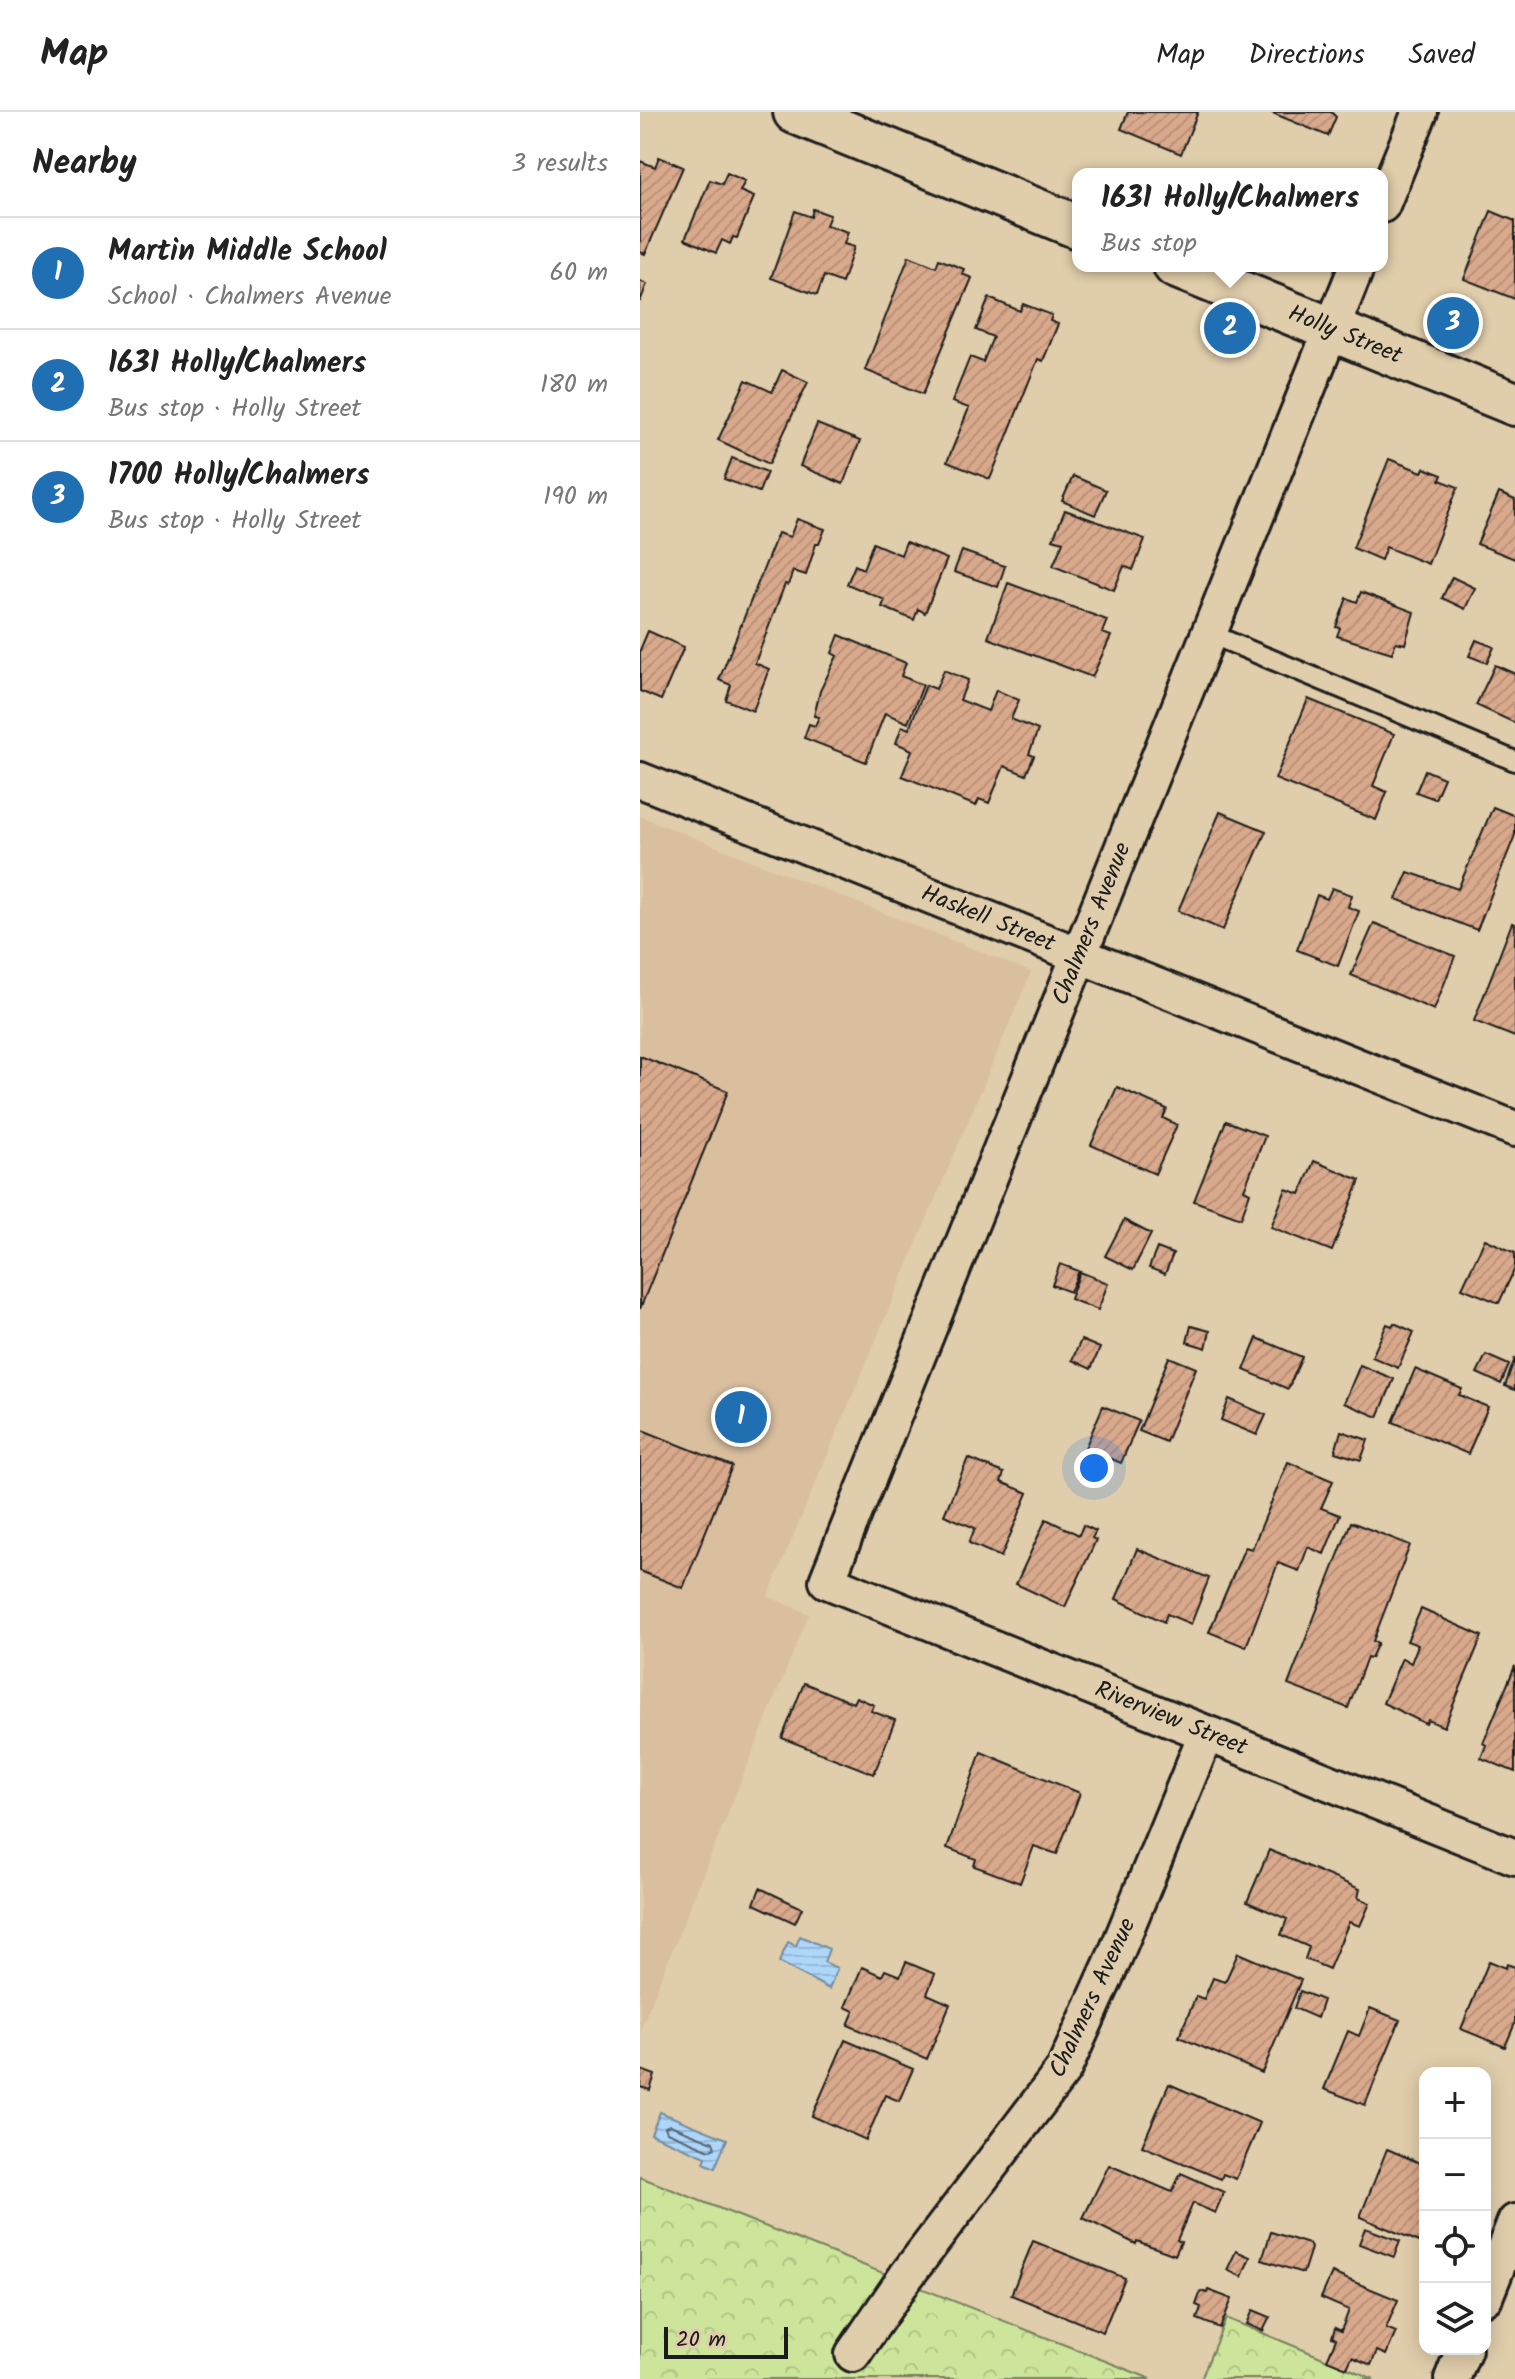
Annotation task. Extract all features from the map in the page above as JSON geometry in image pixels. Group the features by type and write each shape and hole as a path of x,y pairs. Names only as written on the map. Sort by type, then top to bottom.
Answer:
{"street":[{"path":"795,112 1072,225"},
{"path":"1388,190 1420,112"},
{"name":"Holly Street","path":"1190,272 1515,404"},
{"name":"Chalmers Avenue","path":"827,1581 1355,272"},
{"name":"Haskell Street","path":"640,780 1515,1129"},
{"name":"Riverview Street","path":"827,1581 1515,1857"},
{"name":"Chalmers Avenue","path":"853,2354 907,2275 1064,2069 1115,1956 1206,1734"},
{"path":"1491,2283 1515,2222"},
{"path":"1452,2379 1462,2355"}],"lane":[{"path":"1208,633 1515,761"}],"shaded area":[{"path":"640,816 1031,972 768,1596 809,1614 640,2030"}],"green space":[{"path":"640,2177 1151,2379 640,2379"},
{"path":"1226,2318 1374,2379 1201,2379"}],"water":[{"path":"800,1936 829,1949 824,1962 837,1968 829,1989 779,1962 788,1942 796,1946"},
{"path":"660,2112 727,2139 715,2168 704,2163 706,2157 651,2134"}],"building":[{"path":"1128,112 1198,112 1181,154 1121,129"},
{"path":"1270,112 1331,112 1336,117 1328,136"},
{"path":"659,157 683,167 645,254 640,252 640,161 655,167"},
{"path":"727,173 745,181 740,191 754,197 737,238 733,237 730,244 722,240 716,253 685,239 710,180 722,184"},
{"path":"813,209 830,215 826,225 848,232 844,244 854,247 842,283 824,276 817,295 771,278 795,211 811,217"},
{"path":"1491,211 1515,221 1515,299 1464,279"},
{"path":"909,256 936,267 939,259 964,269 962,274 972,278 923,394 865,370"},
{"path":"640,281 647,284 640,302"},
{"path":"989,298 1020,311 1023,304 1052,315 1050,321 1058,324 1043,361 1038,359 990,479 947,462 969,408 952,402 970,357 983,362 993,337 976,330"},
{"path":"782,370 808,382 769,464 718,440 746,380 772,392"},
{"path":"817,424 860,441 843,484 800,466"},
{"path":"732,458 767,472 759,492 724,479"},
{"path":"1389,459 1422,472 1424,468 1442,475 1440,480 1458,487 1428,564 1386,547 1381,560 1353,548"},
{"path":"1073,476 1106,490 1095,515 1062,501"},
{"path":"1499,493 1515,500 1515,559 1477,544"},
{"path":"1065,510 1145,539 1133,570 1124,566 1114,590 1053,566 1063,542 1053,539"},
{"path":"797,519 825,529 819,544 816,544 806,575 793,571 788,585 785,584 755,663 769,669 753,711 726,700 731,685 719,680 778,533 790,537"},
{"path":"906,542 947,559 925,613 918,609 914,620 882,607 885,600 847,584 855,565 863,569 873,543 901,555"},
{"path":"962,551 1005,566 998,587 954,572"},
{"path":"1452,577 1475,588 1465,609 1442,598"},
{"path":"1008,583 1107,620 1102,633 1111,636 1092,677 988,638"},
{"path":"1361,592 1414,612 1405,644 1396,642 1392,653 1337,636 1340,628 1336,627 1347,598 1357,602"},
{"path":"648,631 684,647 661,700 640,691 640,650"},
{"path":"839,635 906,663 901,676 923,685 908,723 885,713 866,762 804,738 809,724 815,726 819,717 814,716 820,691 837,656 832,653"},
{"path":"1476,640 1494,647 1487,663 1469,656"},
{"path":"1495,665 1515,674 1515,723 1476,705"},
{"path":"944,670 968,680 960,700 988,711 996,690 1019,700 1011,719 1038,730 1029,754 1034,756 1026,775 1004,766 989,803 979,799 976,806 902,776 912,750 896,743 902,726 909,729 926,685 936,689"},
{"path":"1308,699 1394,734 1373,786 1387,792 1376,820 1275,779"},
{"path":"1425,770 1444,778 1435,799 1416,792"},
{"path":"1493,807 1515,816 1515,835 1477,930 1396,899 1408,872 1458,889"},
{"path":"1220,812 1266,831 1223,930 1178,911"},
{"path":"1332,888 1352,895 1348,907 1359,911 1338,966 1297,950 1317,895 1327,899"},
{"path":"1374,923 1455,956 1434,1010 1351,975"},
{"path":"1512,923 1515,924 1515,1037 1474,1021"},
{"path":"640,1056 728,1091 640,1309"},
{"path":"1117,1087 1167,1109 1163,1118 1177,1125 1155,1174 1091,1145"},
{"path":"1226,1121 1265,1136 1244,1190 1250,1193 1241,1218 1194,1201"},
{"path":"1314,1161 1360,1180 1332,1251 1271,1227 1286,1189 1300,1194"},
{"path":"1124,1220 1151,1234 1133,1270 1105,1256"},
{"path":"1485,1239 1515,1253 1515,1268 1499,1303 1462,1288"},
{"path":"1157,1248 1173,1254 1165,1274 1149,1268"},
{"path":"1060,1264 1079,1271 1070,1292 1052,1285"},
{"path":"1080,1272 1108,1283 1098,1310 1070,1299"},
{"path":"1394,1323 1414,1332 1398,1368 1372,1357 1387,1324 1392,1326"},
{"path":"1191,1326 1210,1331 1206,1348 1187,1342"},
{"path":"1257,1338 1302,1357 1288,1389 1244,1370"},
{"path":"1081,1340 1100,1348 1091,1369 1072,1360"},
{"path":"1486,1355 1509,1365 1501,1384 1477,1373"},
{"path":"1169,1357 1196,1368 1166,1442 1139,1431"},
{"path":"1515,1358 1515,1390 1505,1386"},
{"path":"1360,1365 1394,1379 1378,1417 1344,1403"},
{"path":"1415,1369 1462,1389 1459,1395 1488,1407 1468,1454 1393,1422"},
{"path":"1229,1399 1266,1415 1257,1435 1221,1420"},
{"path":"1103,1406 1139,1421 1121,1463 1085,1448"},
{"path":"640,1429 732,1466 683,1588 640,1571"},
{"path":"1341,1431 1368,1440 1361,1460 1335,1452"},
{"path":"968,1458 1004,1473 1001,1482 1028,1493 1001,1557 969,1543 975,1528 944,1515"},
{"path":"1288,1462 1333,1481 1321,1508 1340,1515 1324,1554 1308,1547 1299,1571 1278,1563 1246,1647 1209,1632 1245,1547 1252,1549"},
{"path":"1046,1519 1079,1535 1083,1525 1096,1531 1092,1538 1096,1540 1065,1607 1016,1584"},
{"path":"1351,1522 1410,1545 1373,1641 1378,1643 1371,1658 1367,1657 1348,1708 1288,1685"},
{"path":"1137,1549 1209,1578 1191,1624 1167,1614 1164,1622 1116,1599"},
{"path":"1421,1609 1482,1636 1444,1727 1428,1720 1426,1724 1383,1703 1402,1658 1411,1663 1418,1645 1407,1641"},
{"path":"1515,1666 1515,1772 1481,1758 1486,1745 1483,1743"},
{"path":"804,1683 853,1703 856,1697 874,1705 871,1711 895,1720 874,1774 782,1738"},
{"path":"981,1752 1080,1793 1057,1854 1034,1846 1020,1883 974,1866 976,1859 947,1848"},
{"path":"1269,1850 1360,1889 1358,1898 1370,1903 1360,1926 1349,1922 1329,1969 1305,1959 1309,1947 1281,1935 1287,1919 1247,1902"},
{"path":"760,1888 802,1908 795,1923 754,1904"},
{"path":"1238,1953 1301,1980 1262,2073 1179,2037 1196,1996 1204,1999 1213,1978 1225,1982"},
{"path":"1489,1961 1506,1968 1507,1964 1515,1967 1515,2023 1505,2047 1461,2029"},
{"path":"906,1962 935,1974 927,1994 950,2004 927,2059 848,2025 854,2011 845,2007 862,1967 882,1976 885,1970 900,1976"},
{"path":"1300,1991 1323,2000 1317,2018 1294,2008"},
{"path":"1370,2008 1400,2020 1365,2105 1324,2089 1348,2031 1359,2036"},
{"path":"845,2040 913,2069 899,2101 885,2095 866,2140 812,2116"},
{"path":"641,2070 655,2075 650,2090 640,2087"},
{"path":"1169,2084 1260,2123 1236,2179 1223,2174 1221,2179 1142,2146"},
{"path":"1387,2149 1419,2162 1419,2242 1360,2217"},
{"path":"1109,2165 1172,2192 1181,2173 1224,2192 1215,2213 1193,2203 1177,2240 1181,2242 1175,2255 1137,2241 1136,2244 1083,2218"},
{"path":"1365,2228 1400,2241 1394,2257 1359,2244"},
{"path":"1271,2232 1309,2244 1311,2248 1303,2273 1262,2260"},
{"path":"1033,2241 1125,2278 1103,2332 1011,2295"},
{"path":"1236,2251 1250,2257 1242,2277 1227,2270"},
{"path":"1332,2273 1398,2300 1386,2328 1396,2332 1386,2355 1377,2351 1371,2365 1352,2357 1347,2368 1327,2360 1336,2339 1332,2337 1335,2328 1341,2331 1349,2310 1321,2298"},
{"path":"1208,2290 1232,2299 1220,2328 1197,2319 1201,2307 1196,2305 1201,2291 1207,2293"},
{"path":"1253,2310 1270,2317 1263,2331 1247,2324"}],"place":[{"name":"1700 Holly/Chalmers","path":"1453,323"},
{"name":"1631 Holly/Chalmers","path":"1230,328"},
{"name":"Martin Middle School","path":"741,1417"}]}
